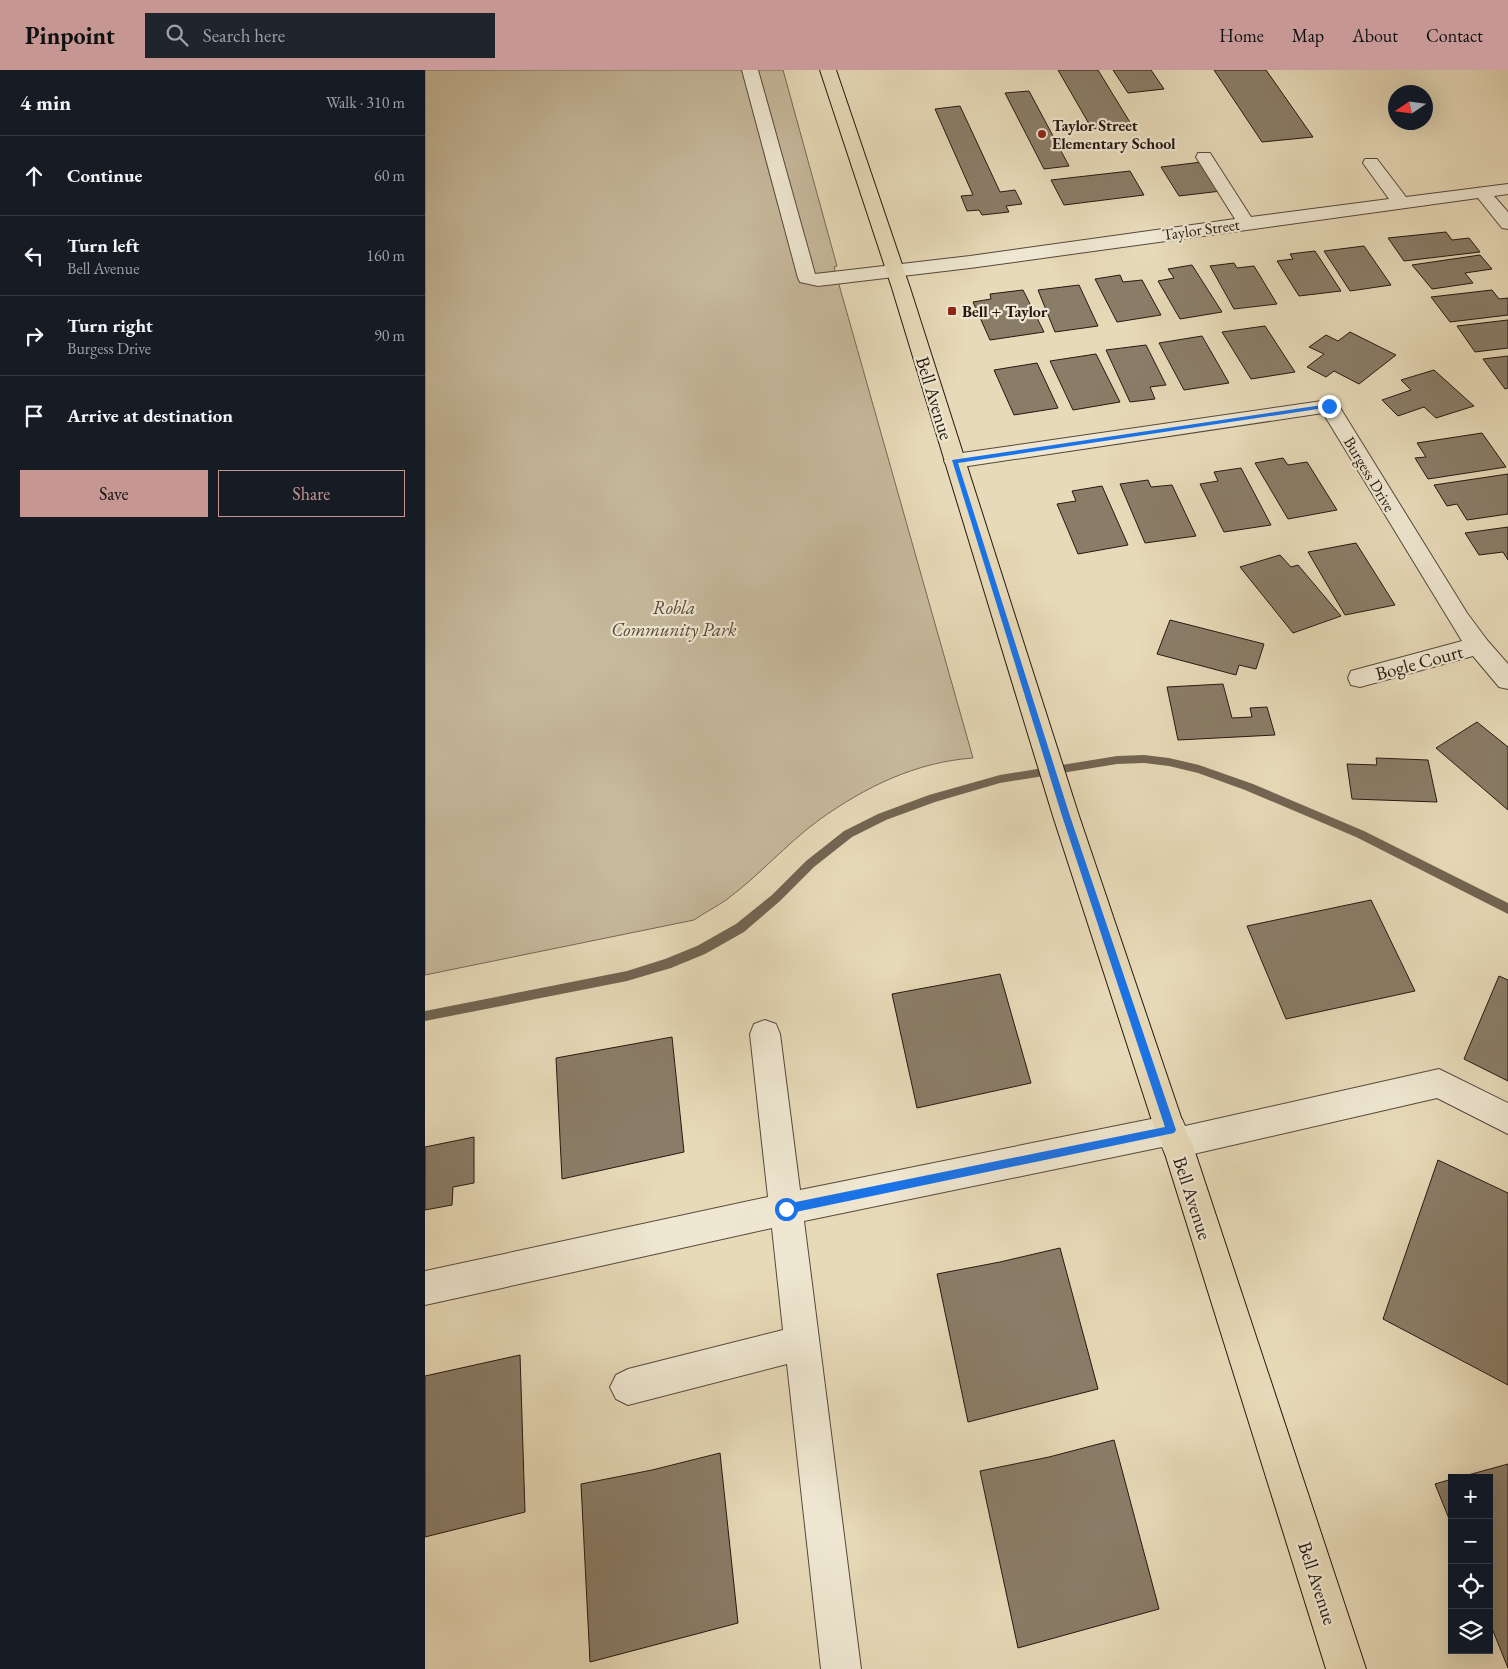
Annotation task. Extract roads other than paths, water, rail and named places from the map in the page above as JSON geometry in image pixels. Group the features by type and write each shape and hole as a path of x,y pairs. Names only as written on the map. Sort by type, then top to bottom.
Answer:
{"main road":[{"name":"Bell Avenue","path":"828,70 895,270 1066,816 1173,1137 1345,1669"}],"street":[{"name":"Taylor Street","path":"750,70 807,278 818,280 1036,253 1246,223 1508,189"},
{"path":"1204,157 1246,223"},
{"path":"1371,162 1401,203"},
{"path":"1482,192 1508,224"},
{"name":"Burgess Drive","path":"955,462 1329,406 1459,619 1478,646 1508,680"},
{"name":"Bogle Court","path":"1360,678 1478,646"},
{"path":"765,1034 841,1669"},
{"path":"425,1288 786,1209 1173,1137 1439,1083 1508,1119"},
{"path":"628,1387 802,1343"}],"waterway":[{"path":"425,1016 627,976 667,964 701,950 740,928 776,898 810,864 848,834 882,817 933,798 1000,779 1117,760 1144,759 1169,762 1199,769 1249,787 1360,834 1508,909"}],"place":[{"name":"Taylor Street Elementary School","path":"1042,134"},
{"name":"Bell + Taylor","path":"952,311"}],"park label":[{"name":"Robla Community Park","path":"674,618"}]}
